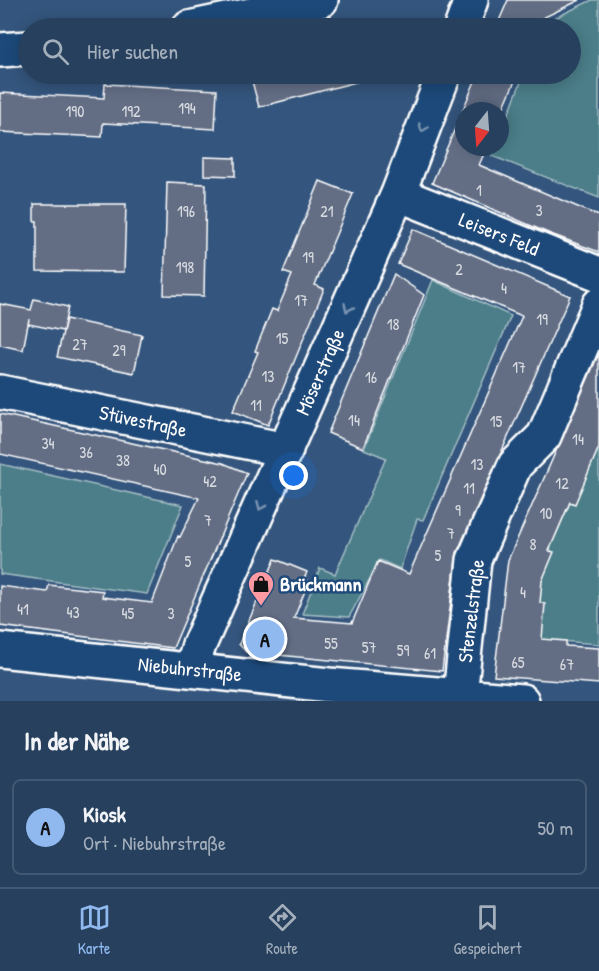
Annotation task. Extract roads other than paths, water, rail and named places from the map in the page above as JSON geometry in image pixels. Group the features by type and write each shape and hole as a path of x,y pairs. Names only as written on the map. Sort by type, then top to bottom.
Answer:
{"street":[{"path":"236,18 321,0"},
{"path":"0,50 18,49"},
{"name":"Möserstraße","path":"192,669 199,645 398,194 440,84"},
{"name":"Leisers Feld","path":"398,194 599,274"},
{"name":"Stenzelstraße","path":"460,696 474,560 515,465 544,436 599,304"},
{"name":"Stüvestraße","path":"0,392 286,450"},
{"name":"Niebuhrstraße","path":"0,650 192,669 386,695 460,696 522,701"}],"place":[{"name":"Brückmann","path":"261,607"},
{"name":"Kiosk","path":"265,639"}]}
